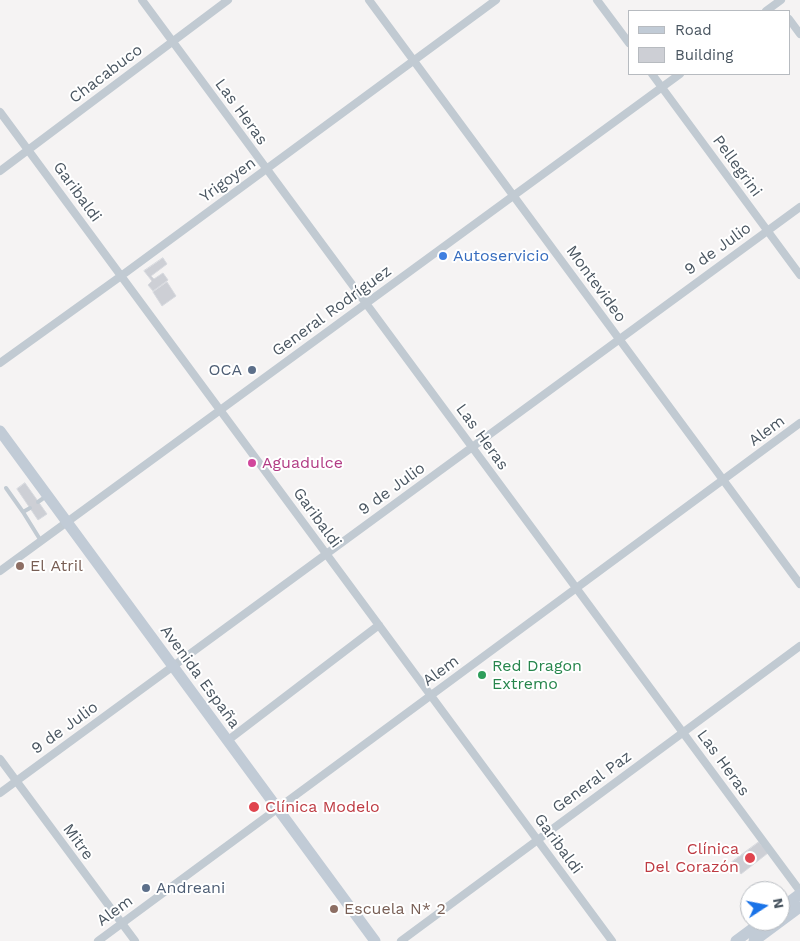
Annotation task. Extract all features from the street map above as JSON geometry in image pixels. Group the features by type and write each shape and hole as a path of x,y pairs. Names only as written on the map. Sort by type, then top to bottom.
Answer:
{"main road":[{"name":"Avenida España","path":"0,431 42,499 67,522 375,941"},
{"path":"790,901 800,893"},
{"path":"754,941 800,907"},
{"path":"736,941 750,931"}],"street":[{"name":"Las Heras","path":"142,0 800,893"},
{"name":"Chacabuco","path":"0,170 228,0"},
{"name":"Montevideo","path":"370,0 800,584"},
{"name":"Yrigoyen","path":"0,364 496,0"},
{"path":"597,0 628,42"},
{"path":"767,10 779,2"},
{"path":"790,20 800,34"},
{"name":"Pellegrini","path":"653,75 800,275"},
{"name":"General Rodríguez","path":"0,571 679,75"},
{"name":"Garibaldi","path":"0,112 612,941"},
{"name":"9 de Julio","path":"0,793 800,207"},
{"name":"Alem","path":"98,941 800,423"},
{"path":"227,741 379,625"},
{"name":"General Paz","path":"401,941 800,646"},
{"name":"Mitre","path":"0,759 135,941"}],"lane":[{"path":"6,488 42,541"},
{"path":"23,512 30,508"}],"building":[{"path":"163,258 167,264 151,276 154,279 163,273 168,280 153,291 148,285 152,281 144,271"},
{"path":"167,282 176,296 162,306 153,292"},
{"path":"25,483 47,514 38,520 17,489"},
{"name":"Clínica Del Corazón","path":"759,842 768,853 741,874 732,862"}],"place":[{"name":"Autoservicio","path":"443,256"},
{"name":"OCA","path":"252,370"},
{"name":"Aguadulce","path":"252,463"},
{"name":"El Atril","path":"20,566"},
{"name":"Red Dragon Extremo","path":"482,675"},
{"name":"Clínica Modelo","path":"254,807"},
{"name":"Clínica Del Corazón","path":"750,858"},
{"name":"Andreani","path":"146,888"},
{"name":"Escuela N* 2","path":"334,909"}]}
